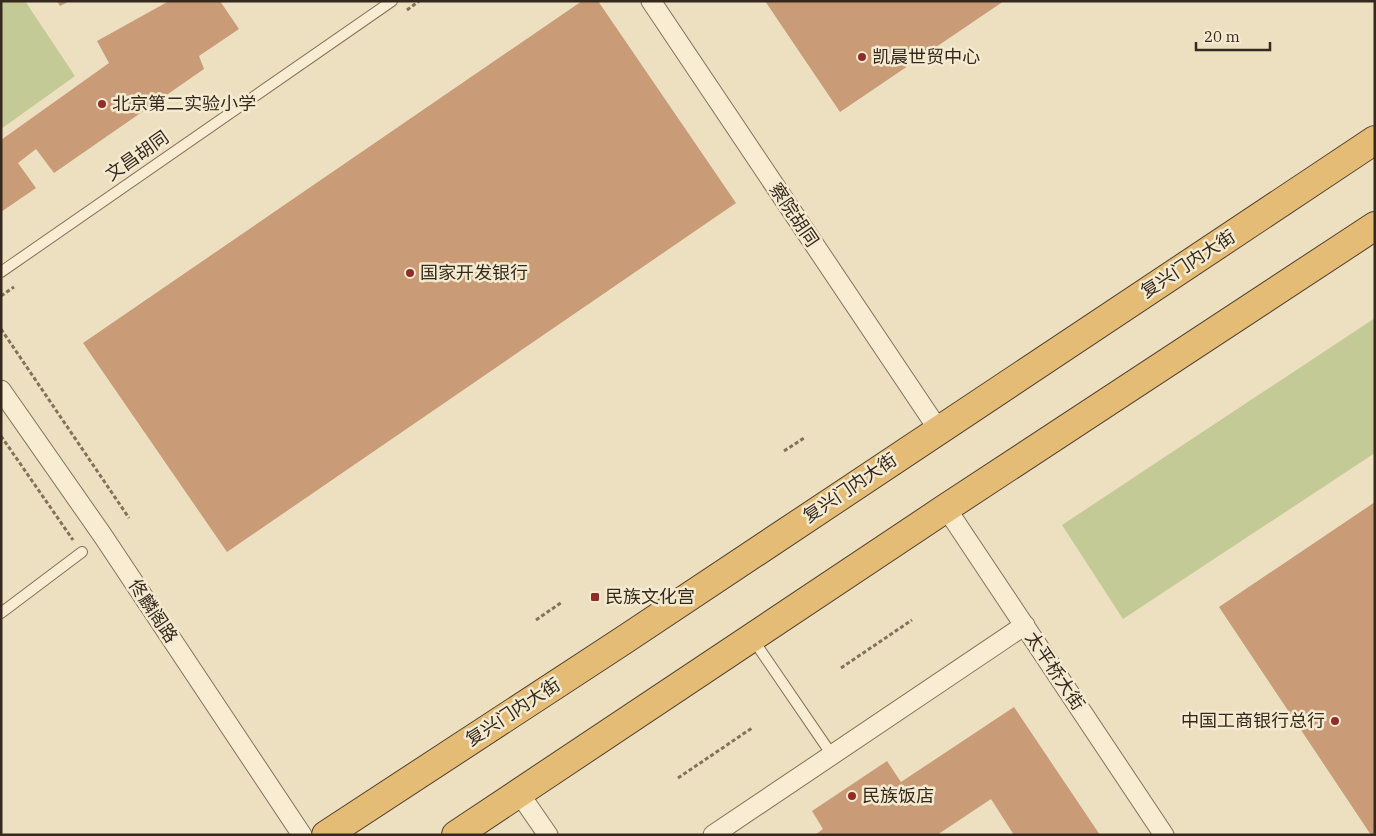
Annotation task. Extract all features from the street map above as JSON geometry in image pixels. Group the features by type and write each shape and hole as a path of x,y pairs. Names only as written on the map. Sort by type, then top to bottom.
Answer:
{"highway":[{"name":"复兴门内大街","path":"326,835 624,640 938,429 1375,140"},
{"path":"456,835 946,508 1375,226"}],"street":[{"name":"察院胡同","path":"651,1 938,429"},
{"name":"佟麟阁路","path":"1,390 102,536 302,835"},
{"name":"太平桥大街","path":"946,508 1164,835"},
{"path":"713,835 1025,625"},
{"path":"519,793 548,835"}],"lane":[{"name":"文昌胡同","path":"1,272 392,1"},
{"path":"1,613 82,552"},
{"path":"752,638 832,755"}],"path":[{"path":"1,329 128,518"},
{"path":"1,436 82,552"},
{"path":"784,451 804,438"},
{"path":"536,620 562,602"},
{"path":"841,668 912,620"},
{"path":"678,778 752,728"}],"green space":[{"path":"1,1 25,1 75,76 1,129"},
{"path":"1375,318 1375,453 1123,619 1062,525"}],"building":[{"path":"57,1 70,1 60,6"},
{"name":"北京第二实验小学","path":"169,1 220,1 239,29 199,56 204,69 54,173 36,149 18,163 36,188 1,212 1,140 109,63 97,41"},
{"name":"国家开发银行","path":"582,1 598,1 736,203 227,552 83,343"},
{"name":"凯晨世贸中心","path":"765,1 1004,1 840,112"},
{"name":"中国工商银行总行","path":"1375,502 1375,835 1371,835 1219,607"},
{"name":"民族饭店","path":"1014,707 1100,835 1014,835 991,799 937,835 815,835 823,829 812,811 887,761 901,782"}],"place":[{"name":"凯晨世贸中心","path":"862,57"},
{"name":"北京第二实验小学","path":"102,104"},
{"name":"国家开发银行","path":"410,273"},
{"name":"民族文化宫","path":"595,597"},
{"name":"中国工商银行总行","path":"1335,721"},
{"name":"民族饭店","path":"852,796"}]}
